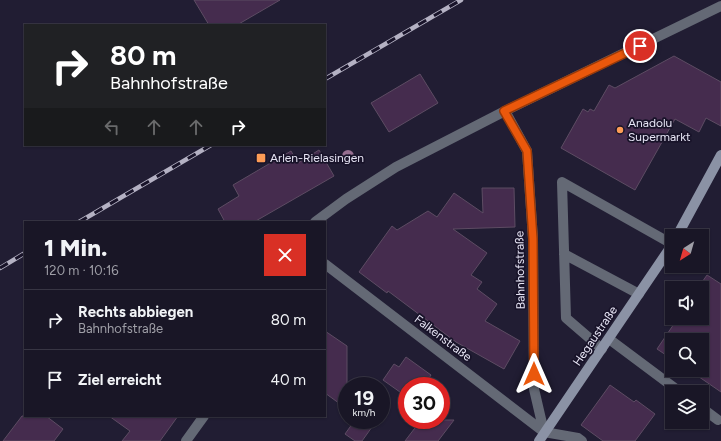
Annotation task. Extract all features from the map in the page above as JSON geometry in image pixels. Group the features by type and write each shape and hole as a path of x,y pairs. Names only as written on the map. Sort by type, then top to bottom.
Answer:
{"main road":[{"path":"681,229 721,155"},
{"name":"Hegaustraße","path":"542,436 665,255"}],"street":[{"path":"316,221 346,199 396,167 504,111 721,6"},
{"name":"Bahnhofstraße","path":"504,111 527,151 533,239 534,389 542,436"},
{"path":"602,349 566,318 562,182 665,241"},
{"path":"564,254 639,294"},
{"name":"Falkenstraße","path":"326,265 542,436"},
{"path":"609,339 671,385"},
{"path":"709,413 718,420"},
{"path":"186,441 203,417"},
{"path":"542,436 578,438 582,441"}],"building":[{"path":"194,0 280,0 239,24 208,24"},
{"name":"Anadolu Supermarkt","path":"674,56 721,82 721,126 706,118 699,132 675,119 635,190 561,148 583,109 588,112 590,109 594,111 609,85 615,88"},
{"path":"420,74 438,103 389,132 371,103"},
{"path":"319,150 334,176 256,221 224,221 218,209 239,196 233,185 291,151 298,163"},
{"path":"482,188 514,188 515,227 453,229 487,253 471,275 482,282 477,289 497,304 485,321 520,341 504,369 456,342 388,291 387,293 359,272 392,226 397,230 428,211 437,217 454,193 483,213"},
{"path":"707,275 721,284 721,392 699,377 709,377 709,333 668,333 673,325 709,325 709,281 703,281"},
{"path":"326,332 347,346 347,377 338,377 338,402 326,394"},
{"path":"665,337 665,354 657,349"},
{"path":"406,357 431,375 430,377 398,377 398,391 390,385 390,377 385,377 394,364 399,367"},
{"path":"610,385 634,402 636,400 655,414 635,441 603,441 581,425"},
{"path":"22,416 47,417 63,429 54,441 3,441"},
{"path":"110,417 177,417 160,441 122,441 130,431"},
{"path":"450,420 454,420 450,425"},
{"path":"349,429 371,429 362,441 355,441 345,434"},
{"path":"414,429 447,429 438,441 405,441"}],"railway":[{"path":"326,78 461,0"},
{"path":"81,221 209,146"},
{"path":"0,268 24,254"}],"place":[{"name":"Anadolu Supermarkt","path":"620,130"},
{"name":"Arlen-Rielasingen","path":"261,158"}],"route":[{"path":"534,374 533,239 527,151 504,111 640,46"}]}
